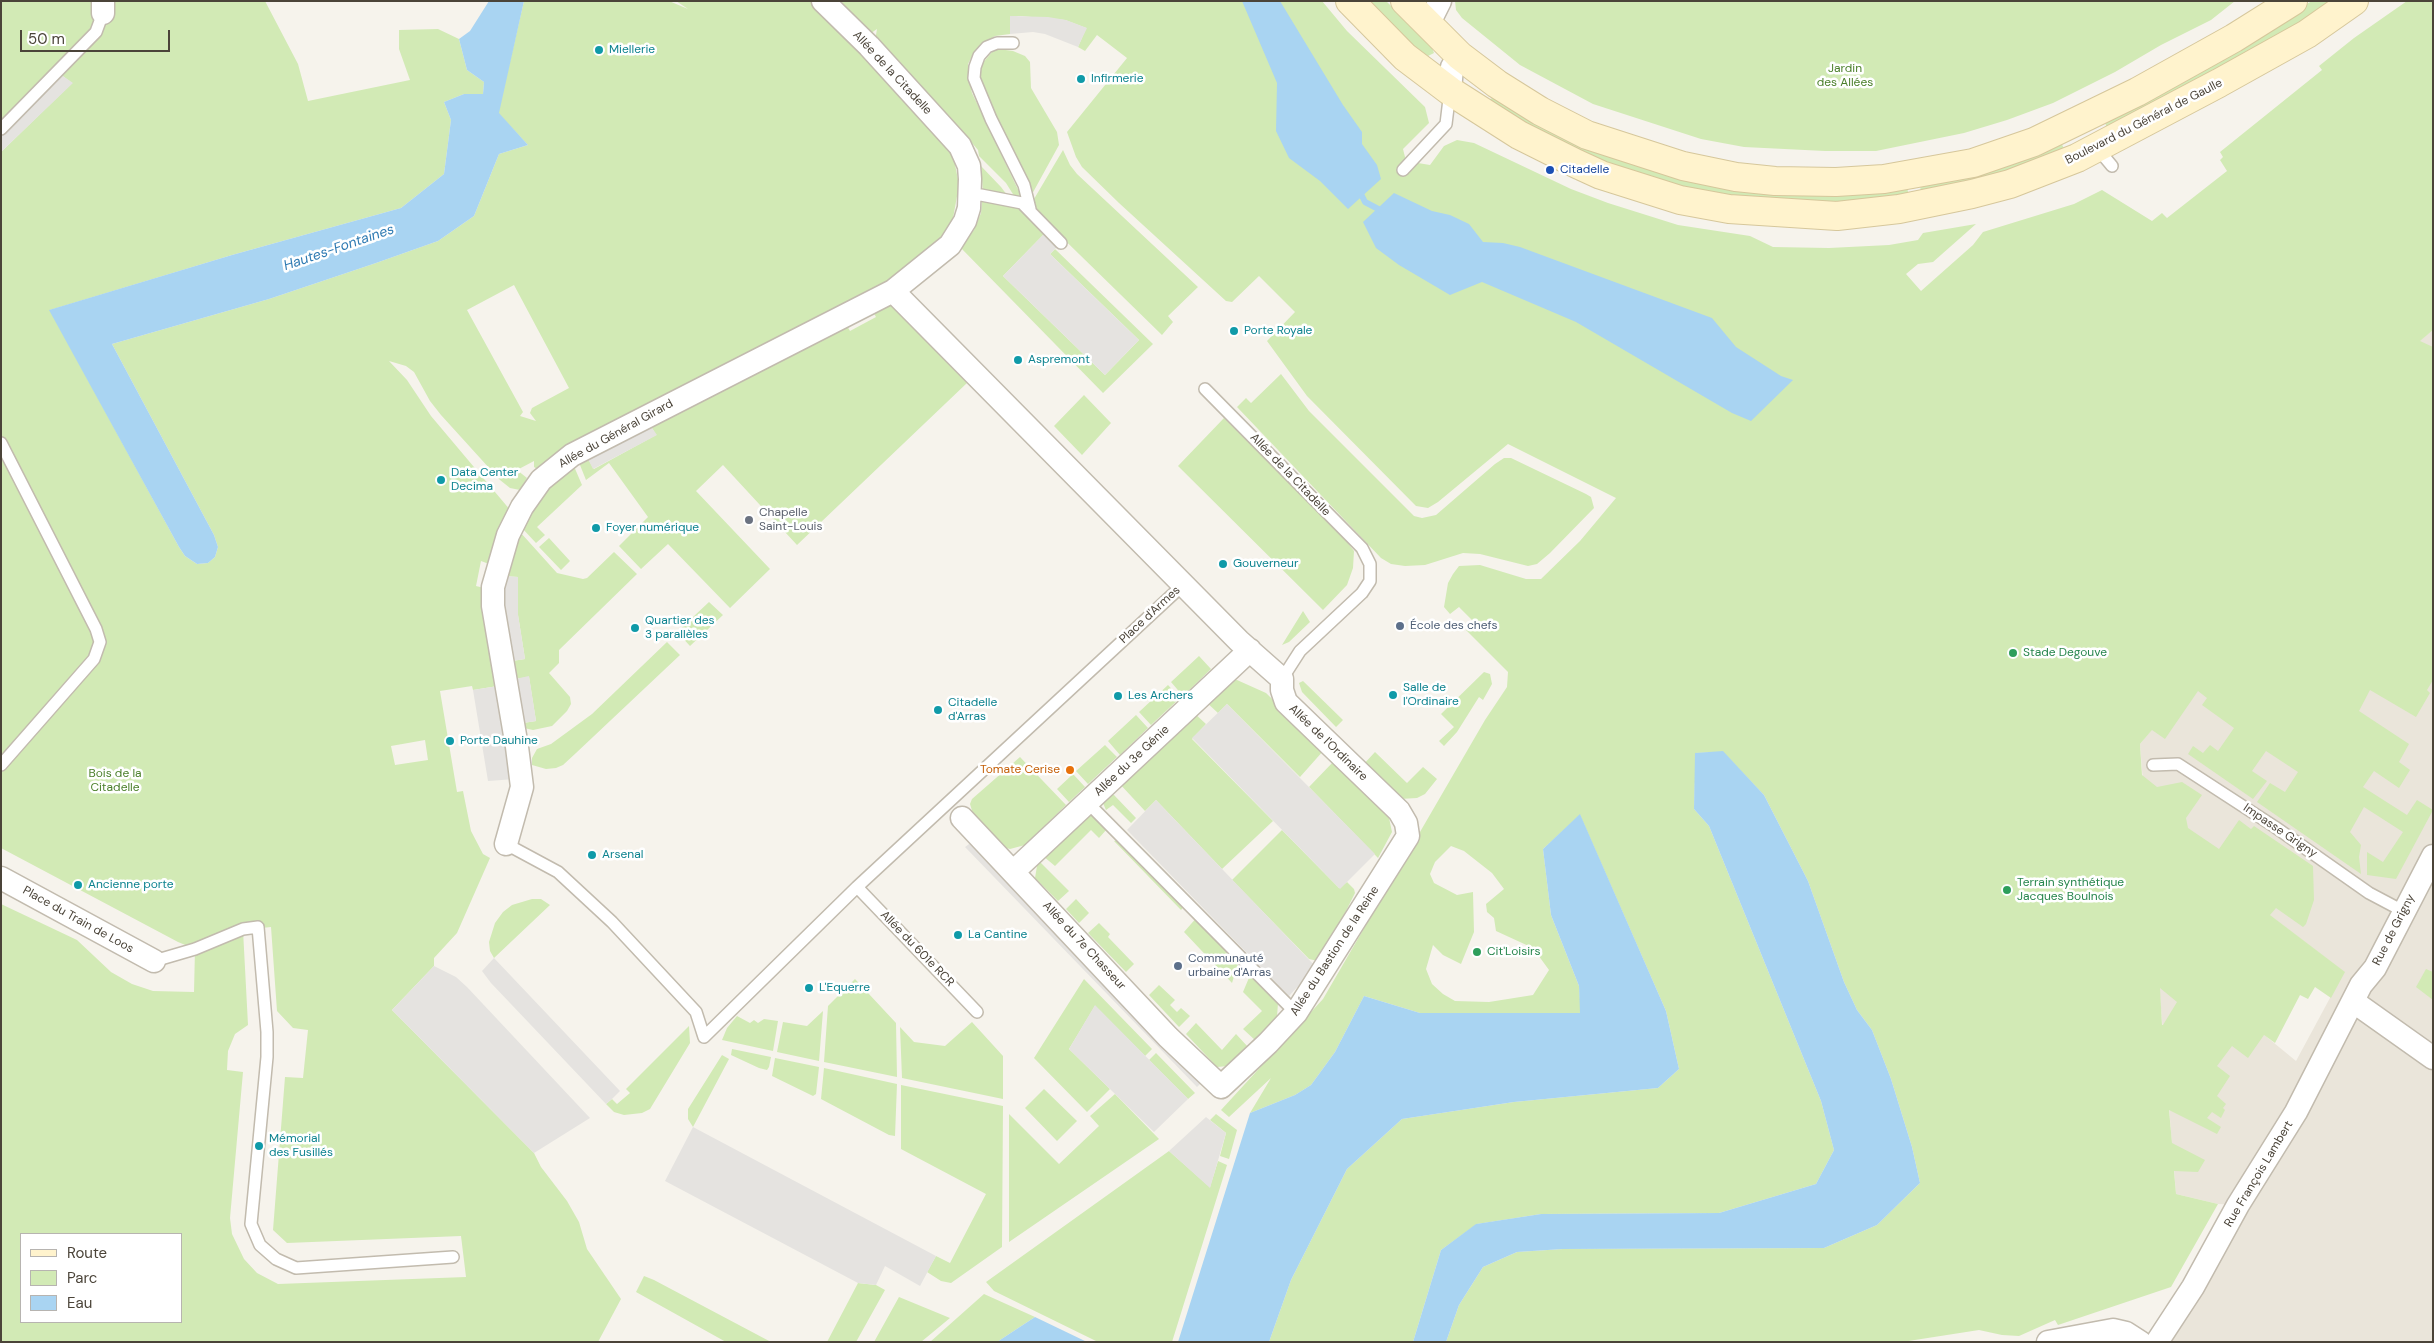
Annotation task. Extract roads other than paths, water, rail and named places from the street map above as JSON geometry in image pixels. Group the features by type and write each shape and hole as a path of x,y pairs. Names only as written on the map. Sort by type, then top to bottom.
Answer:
{"main road":[{"name":"Boulevard du Général de Gaulle","path":"1350,1 1405,57 1450,91 1519,135 1601,175 1680,200 1729,209 1837,216 1918,206 2010,184 2105,157 2219,83 2307,34 2354,1"},
{"path":"1405,1 1434,13 1460,56 1497,84 1540,111 1587,135 1642,154 1736,177 1775,181 1836,182 1884,179 1974,163 2034,142 2137,92 2234,38 2293,1"}],"street":[{"name":"Allée de la Citadelle","path":"823,1 869,46 960,146"},
{"path":"1450,91 1452,67 1460,56"},
{"name":"Allée du Général Girard","path":"506,844 522,787 493,606 493,587 503,547 522,507 542,478 572,455 893,291 950,244 965,221 970,196 969,166 960,146"},
{"name":"Place d'Armes","path":"893,291 1185,583"},
{"path":"1185,583 1250,650 1282,679"},
{"name":"Allée du 3e Génie","path":"1014,872 1250,650"},
{"name":"Allée de l'Ordinaire","path":"1282,679 1282,690 1286,702 1399,812 1406,822"},
{"name":"Allée du 7e Chasseur","path":"955,811 1168,1037 1221,1087"},
{"name":"Allée du Bastion de la Reine","path":"1221,1087 1282,1030 1296,1013 1408,836 1406,822"},
{"name":"Rue de Grigny","path":"2354,1002 2362,985 2375,968 2433,856"},
{"name":"Place du Train de Loos","path":"1,878 154,961"},
{"path":"2354,1002 2433,1058"},
{"name":"Rue François Lambert","path":"2157,1342 2193,1287 2238,1205 2296,1112 2354,1002"},
{"path":"2048,1342 2113,1330 2126,1333 2140,1342"}],"lane":[{"path":"1,130 96,32 103,7"},
{"path":"1013,43 998,43 987,47 979,56 974,78 991,119 1024,184 1030,209"},
{"path":"1403,170 1446,124 1450,91"},
{"path":"970,196 1012,200 1030,209 1062,243"},
{"name":"Allée de la Citadelle","path":"1205,389 1362,548 1370,564 1370,581 1362,593 1300,651 1282,679"},
{"path":"1,443 96,629 100,642 94,659 1,765"},
{"name":"Place d'Armes","path":"506,844 558,872 612,922 696,1012 704,1037 857,887 955,811 1185,583"},
{"name":"Impasse Grigny","path":"2152,765 2178,764 2275,827 2369,893 2403,911"},
{"path":"1087,802 1296,1013"},
{"name":"Allée du 601e RCR","path":"857,887 977,1012"},
{"path":"154,961 195,948 243,929 258,927 268,1032 251,1224 260,1245 276,1259 296,1268 453,1257"}],"water":[{"name":"Hautes-Fontaines","path":"489,1 524,1 499,113 528,145 499,154 474,216 438,241 376,263 269,299 112,344 214,535 218,547 215,557 208,563 197,564 185,556 179,547 49,310 232,255 401,208 444,174 451,120 444,102 464,94 483,94 484,82 467,70 459,39 470,31"},
{"path":"1242,1 1280,1 1343,105 1362,132 1362,144 1377,165 1381,179 1348,209 1320,181 1289,158 1276,131 1277,83"},
{"path":"1394,193 1432,211 1450,215 1469,224 1483,242 1503,243 1520,247 1712,318 1736,347 1781,376 1793,380 1751,421 1732,413 1576,322 1482,282 1450,295 1399,265 1376,248 1363,222"},
{"path":"1723,751 1764,795 1808,881 1844,982 1857,1010 1872,1030 1891,1079 1912,1147 1920,1183 1877,1225 1824,1248 1563,1249 1517,1252 1483,1267 1459,1305 1446,1342 1413,1342 1441,1250 1476,1224 1541,1214 1719,1213 1816,1184 1834,1150 1821,1101 1709,826 1694,809 1695,753"},
{"path":"1580,814 1666,1011 1679,1069 1658,1088 1514,1102 1402,1119 1347,1169 1291,1280 1269,1342 1178,1342 1250,1113 1295,1095 1311,1085 1335,1052 1364,996 1420,1013 1580,1013 1579,986 1551,915 1543,849"},
{"path":"1035,1317 1087,1342 997,1342"}],"waterway":[{"path":"1359,190 1365,202 1384,212"}],"place":[{"name":"Miellerie","path":"599,50"},
{"name":"Infirmerie","path":"1081,79"},
{"name":"Citadelle","path":"1550,170"},
{"name":"Porte Royale","path":"1234,331"},
{"name":"Aspremont","path":"1018,360"},
{"name":"Data Center Decima","path":"441,480"},
{"name":"Chapelle Saint-Louis","path":"749,520"},
{"name":"Foyer numérique","path":"596,528"},
{"name":"Gouverneur","path":"1223,564"},
{"name":"École des chefs","path":"1400,626"},
{"name":"Quartier des 3 parallèles","path":"635,628"},
{"name":"Stade Degouve","path":"2013,653"},
{"name":"Salle de l'Ordinaire","path":"1393,695"},
{"name":"Les Archers","path":"1118,696"},
{"name":"Citadelle d'Arras","path":"938,710"},
{"name":"Porte Dauhine","path":"450,741"},
{"name":"Tomate Cerise","path":"1070,770"},
{"name":"Arsenal","path":"592,855"},
{"name":"Ancienne porte","path":"78,885"},
{"name":"Terrain synthétique Jacques Boulnois","path":"2007,890"},
{"name":"La Cantine","path":"958,935"},
{"name":"Cit'Loisirs","path":"1477,952"},
{"name":"Communauté urbaine d'Arras","path":"1178,966"},
{"name":"L'Equerre","path":"809,988"},
{"name":"Mémorial des Fusillés","path":"259,1146"}],"park label":[{"name":"Jardin des Allées","path":"1845,76"},
{"name":"Bois de la Citadelle","path":"115,781"}]}
